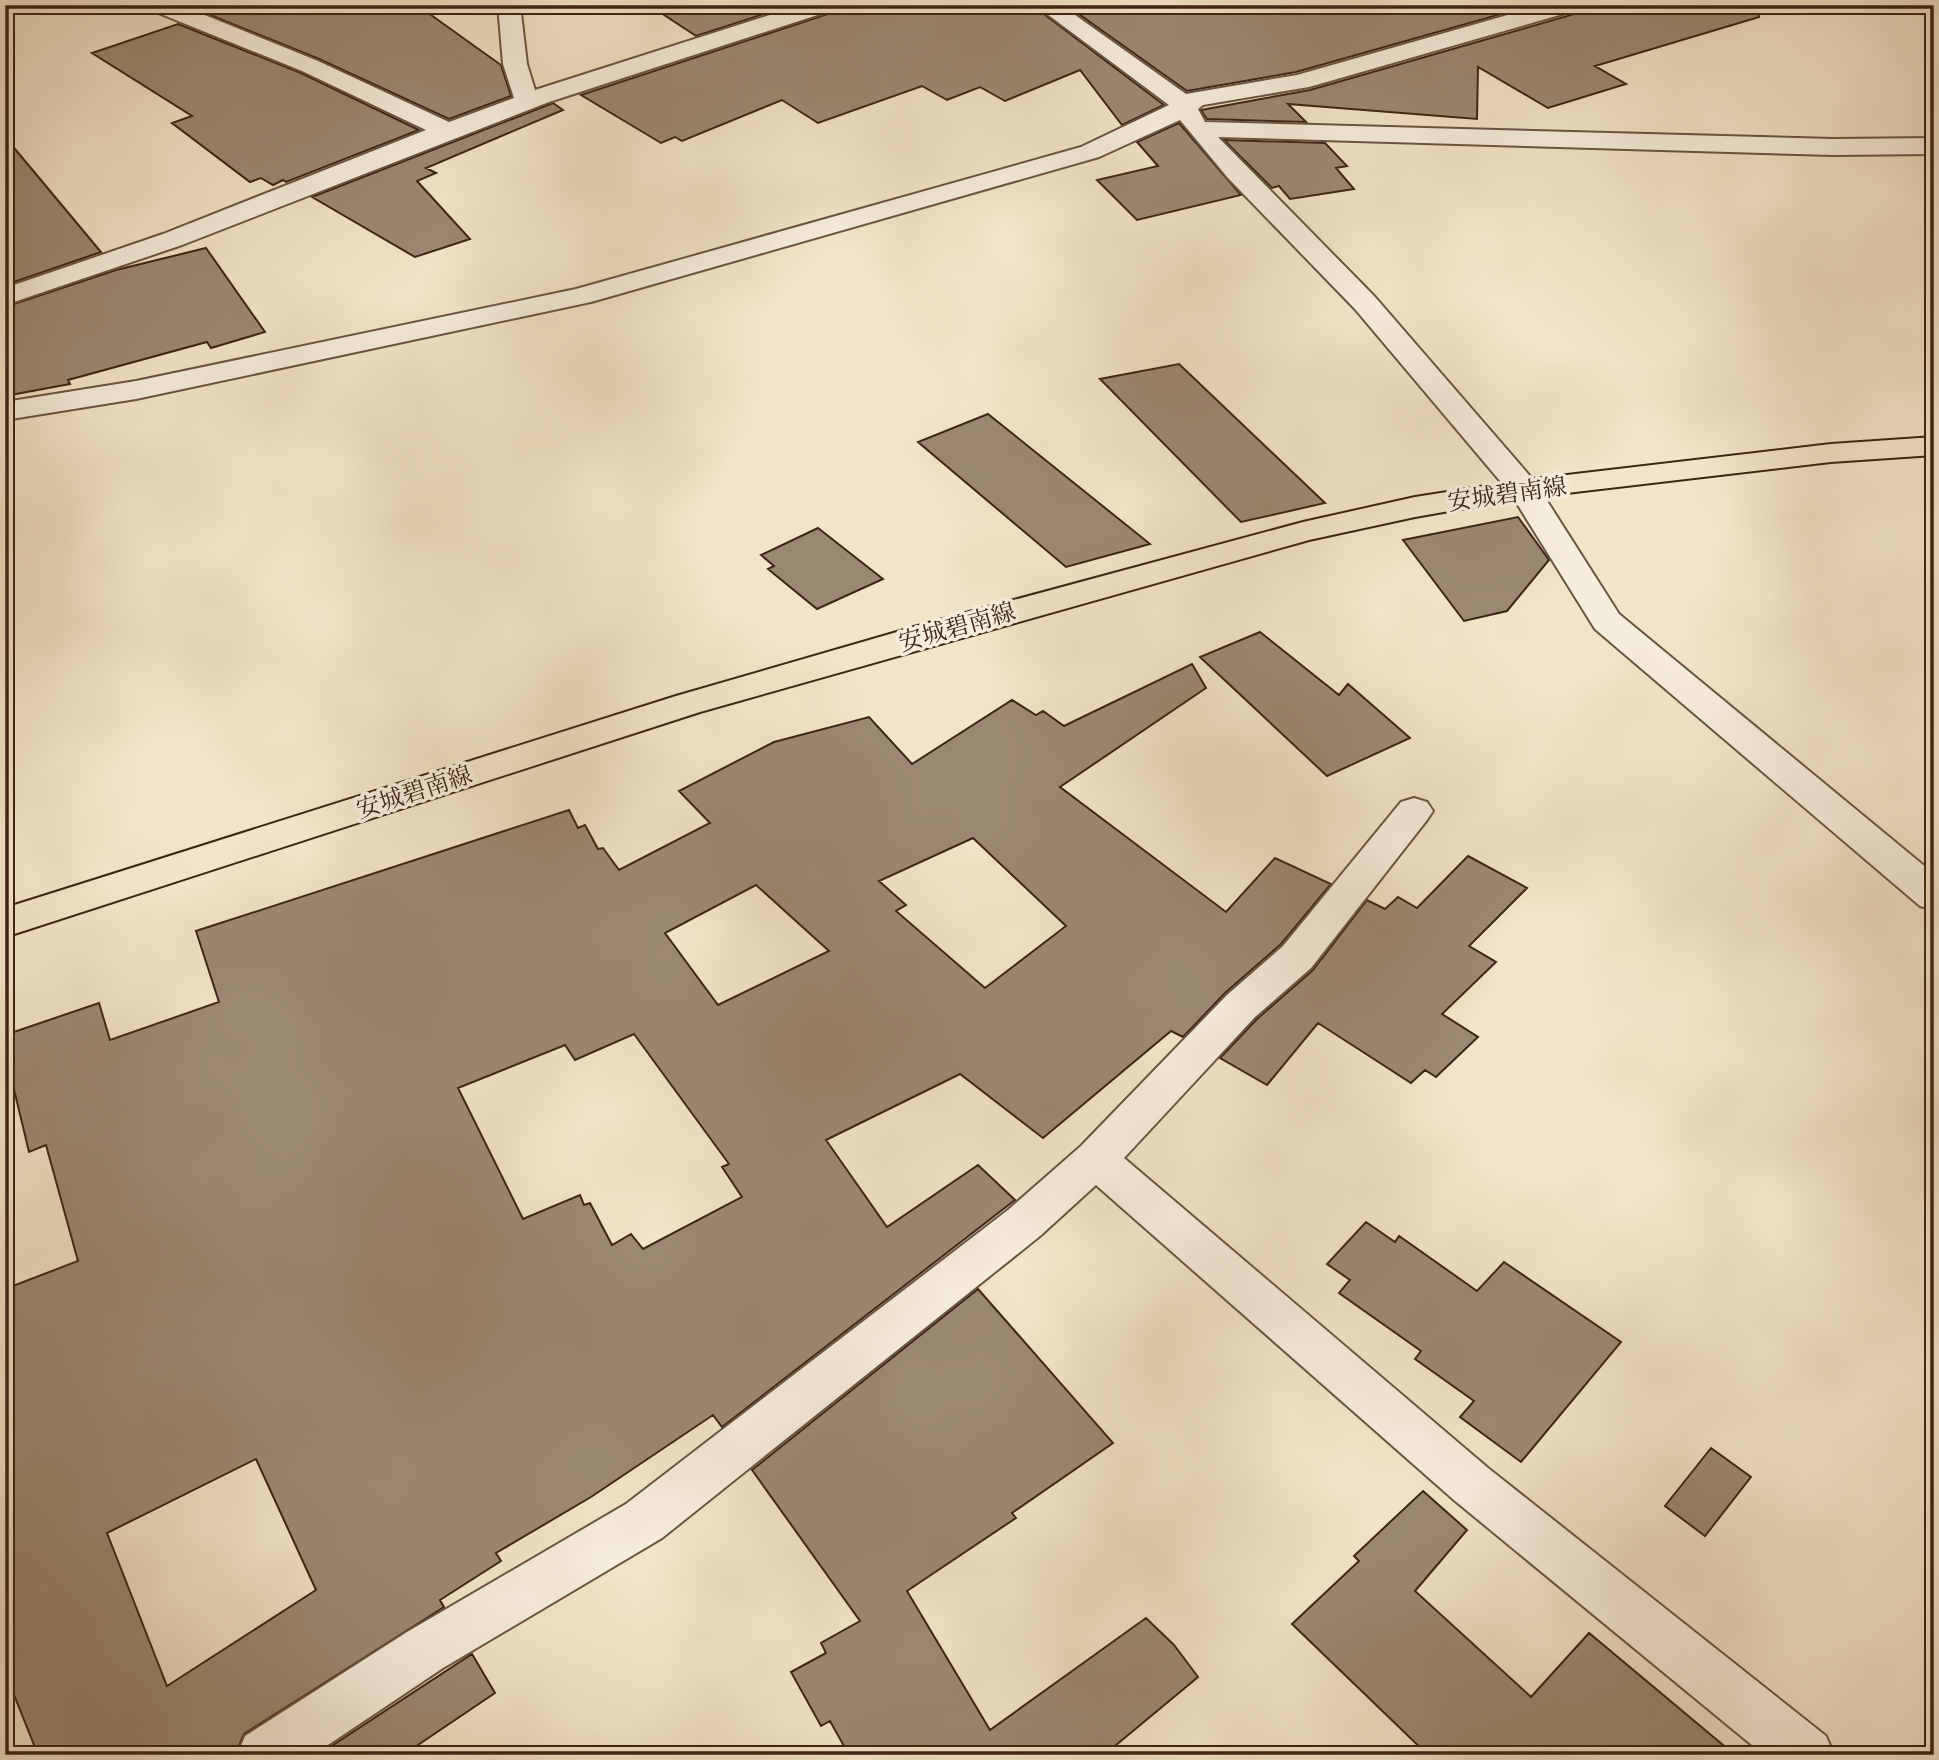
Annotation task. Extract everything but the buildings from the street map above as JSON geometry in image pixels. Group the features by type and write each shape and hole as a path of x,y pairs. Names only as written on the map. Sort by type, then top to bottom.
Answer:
{"main road":[{"name":"安城碧南線","path":"5,923 688,704 1303,532 1415,508 1524,489 1831,453 1934,446"}],"street":[{"path":"159,5 310,66 448,131"},
{"path":"509,5 515,64 527,102"},
{"path":"5,297 171,243 448,131 527,102 825,5"},
{"path":"1046,5 1168,91 1365,303 1524,489 1607,621 1934,896"},
{"path":"1190,117 1196,99 1300,82 1569,5"},
{"path":"5,411 136,390 581,296 1090,152 1168,117 1833,147 1934,146"},
{"path":"264,1755 425,1650 644,1521 1024,1223 1096,1159 1241,1006 1297,957 1414,811"},
{"path":"1096,1159 1471,1484 1807,1755"}]}
